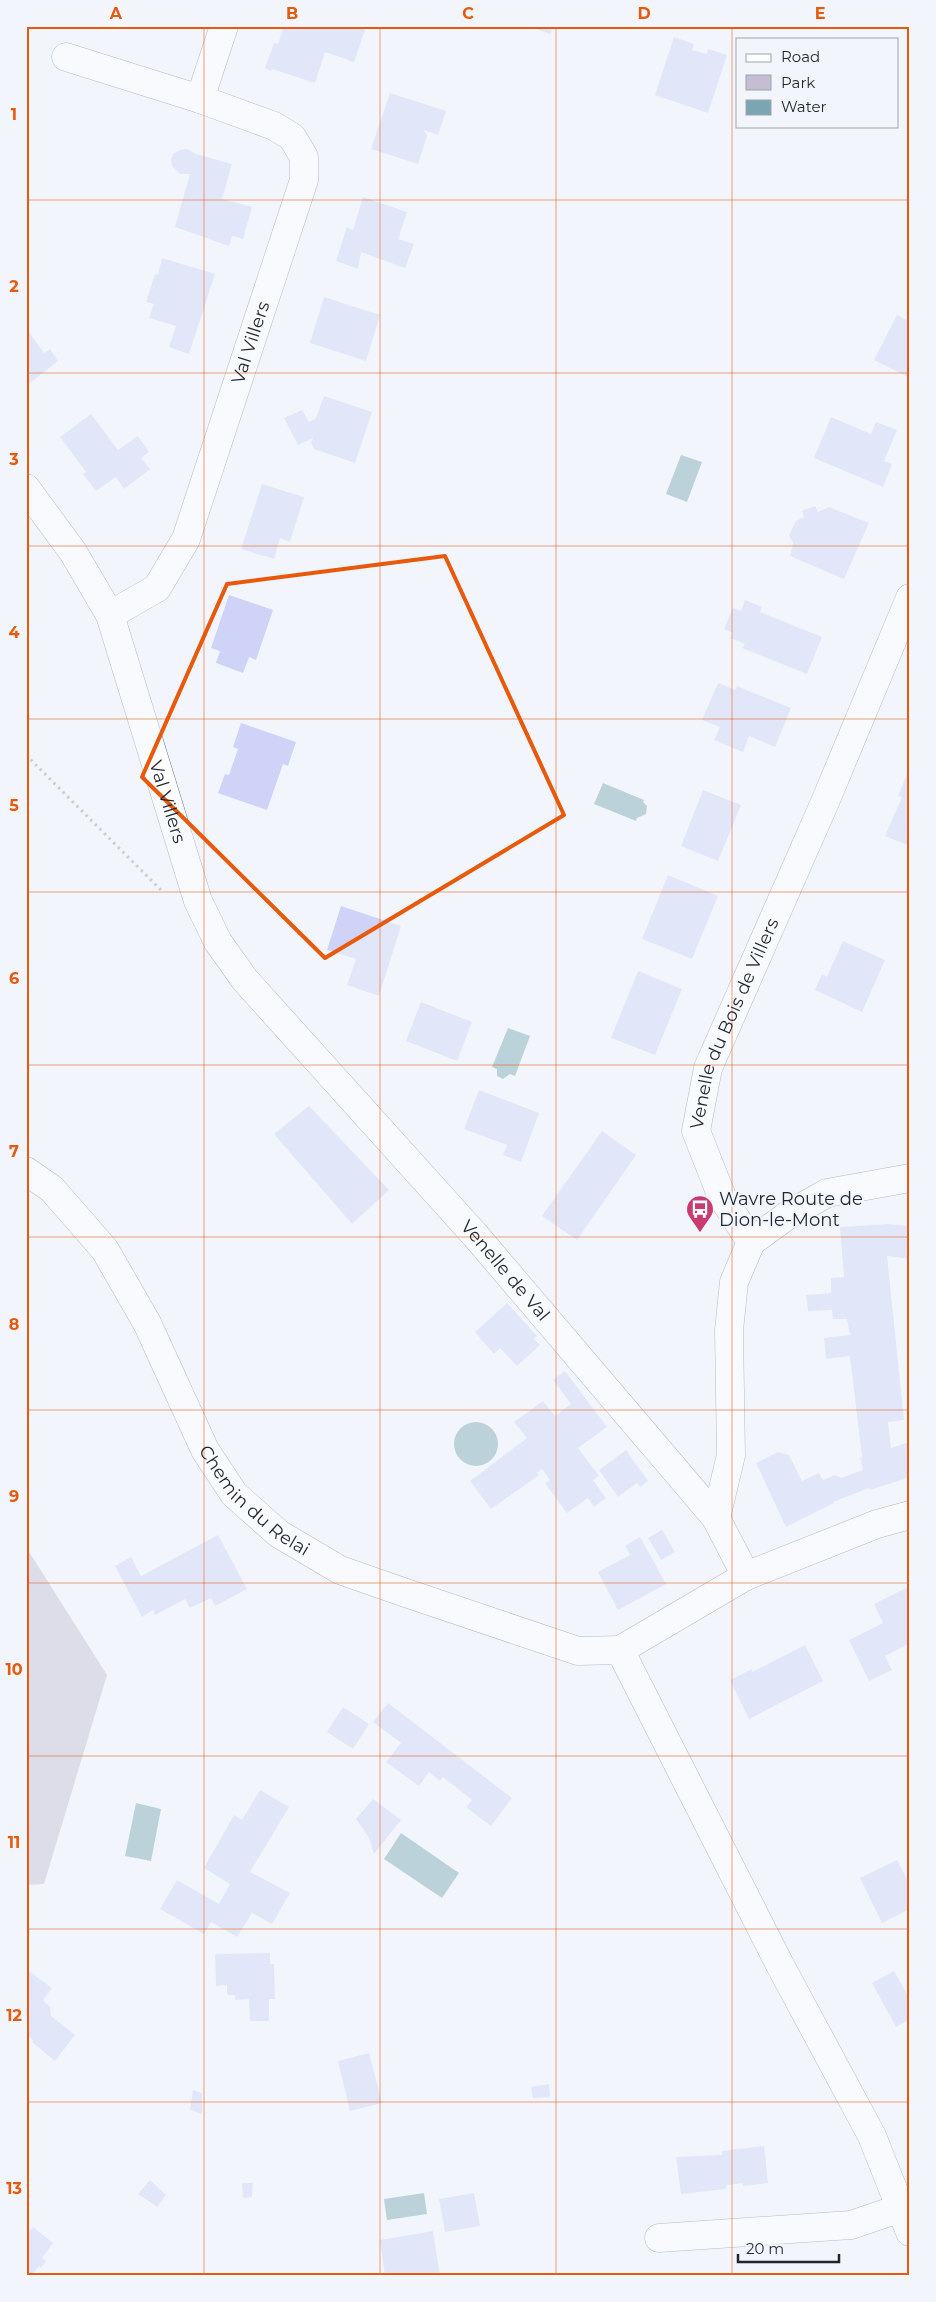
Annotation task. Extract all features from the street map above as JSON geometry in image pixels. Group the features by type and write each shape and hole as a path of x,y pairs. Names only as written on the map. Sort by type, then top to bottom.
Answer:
{"street":[{"path":"200,99 224,26"},
{"name":"Val Villers","path":"66,57 200,99 274,126 292,137 304,157 304,180 186,540 157,588 110,615"},
{"name":"Val Villers","path":"26,488 73,552 110,615 198,901 218,942 245,980"},
{"name":"Venelle du Bois de Villers","path":"751,1242 722,1197 696,1132 708,1068 825,802 910,598"},
{"name":"Venelle de Val","path":"245,980 475,1235 716,1518 746,1576"},
{"name":"Chemin du Relai","path":"26,1171 52,1189 105,1250 147,1323 205,1450 234,1494 279,1534 340,1570 403,1592 578,1651 620,1650"},
{"path":"716,1518 732,1455 729,1330 734,1282 751,1242 788,1215 828,1193 910,1178"},
{"path":"660,2238 906,2220 872,2136 780,1965 620,1650 746,1576 877,1524 910,1515"}],"path":[{"path":"26,755 170,900 198,901"}],"highlighted area":[{"path":"445,556 564,815 325,958 142,777 227,584"}],"green space":[{"path":"26,1547 107,1675 44,1884 26,1885"}],"water":[{"path":"681,455 702,462 687,502 666,494"},
{"path":"603,783 644,800 643,802 647,806 646,814 637,818 636,821 594,804"},
{"path":"508,1028 530,1036 515,1076 510,1074 503,1079 497,1076 497,1069 492,1067"},
{"path":"472,1422 480,1422 492,1428 498,1444 492,1460 480,1466 472,1466 460,1460 454,1448 454,1440 460,1428"},
{"path":"136,1803 161,1809 151,1861 125,1856"},
{"path":"401,1833 459,1873 442,1898 384,1859"},
{"path":"424,2193 427,2214 387,2220 384,2199"}],"building":[{"path":"284,26 314,26 322,29 323,26 353,26 365,30 354,62 325,52 315,83 265,68 274,43 278,44"},
{"path":"528,26 553,26 550,34"},
{"path":"674,37 694,44 692,50 707,54 708,49 727,55 708,113 655,95"},
{"path":"390,93 446,111 438,135 424,130 427,136 418,164 371,149"},
{"path":"187,149 196,154 232,164 222,199 252,207 243,239 232,236 229,246 175,227 190,174 180,174 172,166 171,159 173,154"},
{"path":"363,197 407,212 398,239 414,244 405,268 361,252 358,269 336,261 347,227 353,230"},
{"path":"162,258 215,274 189,354 169,347 176,326 149,318 154,304 146,302 155,274 158,275"},
{"path":"324,297 380,315 366,361 310,343"},
{"path":"897,315 910,322 910,378 874,360"},
{"path":"26,328 44,353 50,349 58,361 26,386"},
{"path":"324,396 372,412 355,463 314,449 311,443 313,438 298,445 284,418 302,410 309,422 316,418"},
{"path":"91,414 118,450 138,436 149,452 141,458 150,469 124,489 116,477 96,491 83,474 86,472 60,437"},
{"path":"831,417 871,434 876,422 897,430 884,461 892,464 883,487 814,458"},
{"path":"262,484 304,497 290,542 280,538 274,559 241,549"},
{"path":"815,506 818,512 829,507 869,523 844,579 790,556 793,543 789,535 796,521 804,517 802,511"},
{"path":"229,595 273,610 256,660 249,657 243,673 216,663 220,651 211,648"},
{"path":"745,600 762,607 760,612 822,637 807,674 742,648 745,644 730,638 733,633 724,629 733,608 741,611"},
{"path":"718,683 735,690 737,686 791,708 775,747 749,736 743,752 714,740 720,727 702,720"},
{"path":"241,723 296,742 288,766 283,764 267,810 218,793 225,774 229,775 238,749 233,747"},
{"path":"907,774 910,775 910,846 885,836 902,797 898,796"},
{"path":"703,790 741,805 718,861 681,846"},
{"path":"668,875 718,896 692,959 642,939"},
{"path":"341,906 401,926 379,996 347,985 356,959 327,950"},
{"path":"843,941 885,960 862,1012 815,990 822,974 827,977"},
{"path":"638,971 682,989 655,1055 611,1038"},
{"path":"421,1002 472,1022 457,1061 406,1041"},
{"path":"479,1090 539,1113 521,1162 503,1155 507,1145 464,1129"},
{"path":"309,1106 389,1190 352,1224 274,1134"},
{"path":"602,1131 636,1155 577,1240 542,1216"},
{"path":"888,1224 910,1226 910,1259 887,1256 904,1420 888,1422 891,1448 910,1442 910,1477 870,1490 869,1488 833,1502 786,1527 756,1463 778,1452 789,1455 802,1481 819,1473 823,1480 835,1475 841,1478 863,1470 860,1458 862,1457 850,1356 826,1359 824,1338 850,1335 847,1319 833,1319 832,1310 808,1311 806,1295 831,1293 831,1278 844,1277 840,1227"},
{"path":"507,1303 537,1336 534,1339 540,1345 517,1366 500,1348 494,1354 475,1332"},
{"path":"565,1371 607,1427 578,1448 599,1476 593,1480 606,1498 594,1507 588,1498 567,1513 545,1483 550,1480 542,1469 537,1473 539,1475 491,1509 470,1481 527,1438 514,1422 543,1401 555,1416 571,1404 553,1380"},
{"path":"626,1450 648,1481 640,1487 637,1483 618,1497 599,1470"},
{"path":"662,1530 675,1552 661,1560 648,1538"},
{"path":"218,1535 247,1589 215,1606 211,1598 190,1608 185,1599 155,1615 153,1610 142,1617 115,1566 131,1557 141,1576"},
{"path":"640,1537 666,1584 618,1610 598,1572 630,1555 625,1546"},
{"path":"910,1586 910,1643 885,1656 892,1670 869,1681 849,1640 883,1623 874,1604"},
{"path":"805,1645 823,1681 749,1719 730,1680 752,1669 752,1672"},
{"path":"388,1703 512,1798 491,1826 466,1807 472,1800 443,1777 440,1781 429,1772 419,1786 386,1762 401,1743 373,1722"},
{"path":"343,1707 369,1724 353,1749 327,1732"},
{"path":"260,1790 289,1807 250,1872 290,1893 272,1924 252,1913 237,1937 211,1922 204,1934 160,1909 177,1880 219,1904 230,1884 204,1868 234,1815 242,1820"},
{"path":"373,1799 401,1820 374,1854 369,1838 356,1819"},
{"path":"897,1860 910,1885 910,1909 882,1923 860,1878"},
{"path":"270,1953 270,1964 274,1964 275,1999 269,1999 269,2021 250,2021 249,1999 235,2000 235,1995 227,1995 227,1985 216,1986 215,1954"},
{"path":"26,1969 52,1988 43,2000 50,2007 51,2016 75,2035 55,2061 32,2042 33,2040 26,2034"},
{"path":"894,1971 908,1996 910,1995 910,2019 896,2027 872,1983"},
{"path":"369,2053 382,2103 350,2111 338,2061"},
{"path":"549,2084 550,2097 533,2098 531,2087"},
{"path":"193,2090 202,2093 202,2114 190,2110"},
{"path":"764,2146 768,2183 743,2186 743,2183 726,2185 726,2189 681,2194 676,2157 722,2155 722,2151"},
{"path":"150,2180 166,2195 157,2207 138,2194"},
{"path":"242,2183 253,2183 252,2197 243,2198"},
{"path":"474,2193 480,2226 445,2232 439,2199"},
{"path":"33,2227 53,2243 42,2258 46,2261 41,2268 39,2266 31,2276 26,2276 26,2235"},
{"path":"433,2231 440,2276 385,2276 380,2240"}],"place":[{"name":"Wavre Route de Dion-le-Mont","path":"700,1233"}]}
